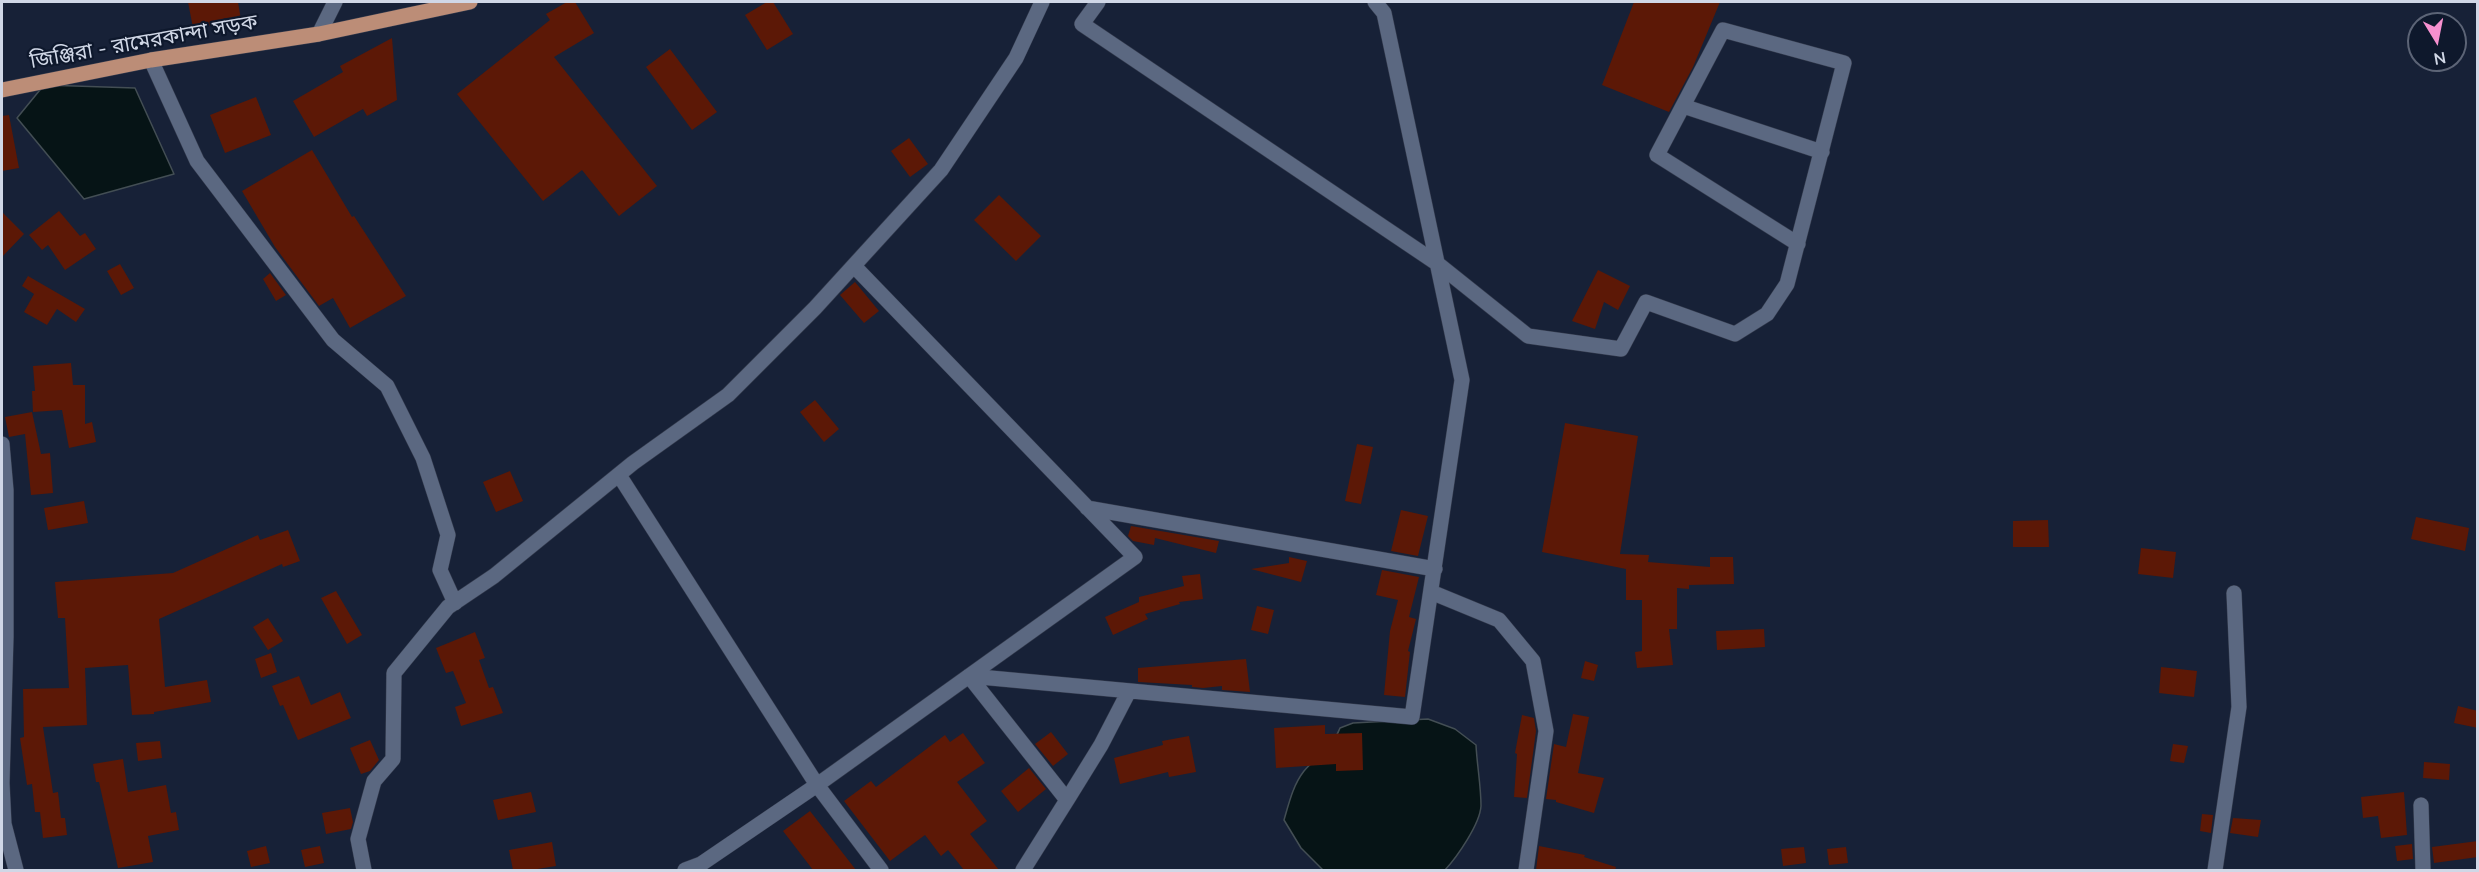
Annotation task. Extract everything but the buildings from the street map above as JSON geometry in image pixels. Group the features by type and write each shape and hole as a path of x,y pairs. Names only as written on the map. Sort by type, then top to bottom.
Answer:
{"main road":[{"name":"জিঞ্জিরা - রামেরকান্দা সড়ক","path":"2,90 151,60 319,34 470,2"}],"street":[{"path":"319,34 335,2"},
{"path":"364,870 358,839 374,781 393,759 394,673 448,607 494,576 619,475 728,395 815,308 940,170 1016,58 1042,2"},
{"path":"1098,2 1082,24 1438,264 1528,336 1621,349 1646,302 1735,334 1767,314 1787,284 1798,244 1822,152 1844,63 1723,30 1657,155 1798,244"},
{"path":"969,676 1412,717 1462,380 1384,13 1375,2"},
{"path":"151,60 197,161 333,340 387,386 423,458 448,536 440,570 455,603"},
{"path":"1683,106 1822,152"},
{"path":"685,870 701,864 817,785 1135,557 854,266"},
{"path":"2,444 6,490 3,824 16,870"},
{"path":"619,475 817,785 881,870"},
{"path":"1088,508 1435,569"},
{"path":"1431,592 1499,620 1533,661 1546,731 1526,870"},
{"path":"2215,870 2239,707 2234,592"},
{"path":"969,676 1067,800"},
{"path":"1023,870 1101,745 1129,691"},
{"path":"2421,805 2423,870"}],"shaded area":[{"path":"44,85 135,88 174,174 84,199 17,118"},
{"path":"1428,719 1455,729 1476,745 1480,813 1461,849 1445,870 1323,870 1301,848 1284,820 1300,776 1329,746 1340,728 1353,723"}]}
